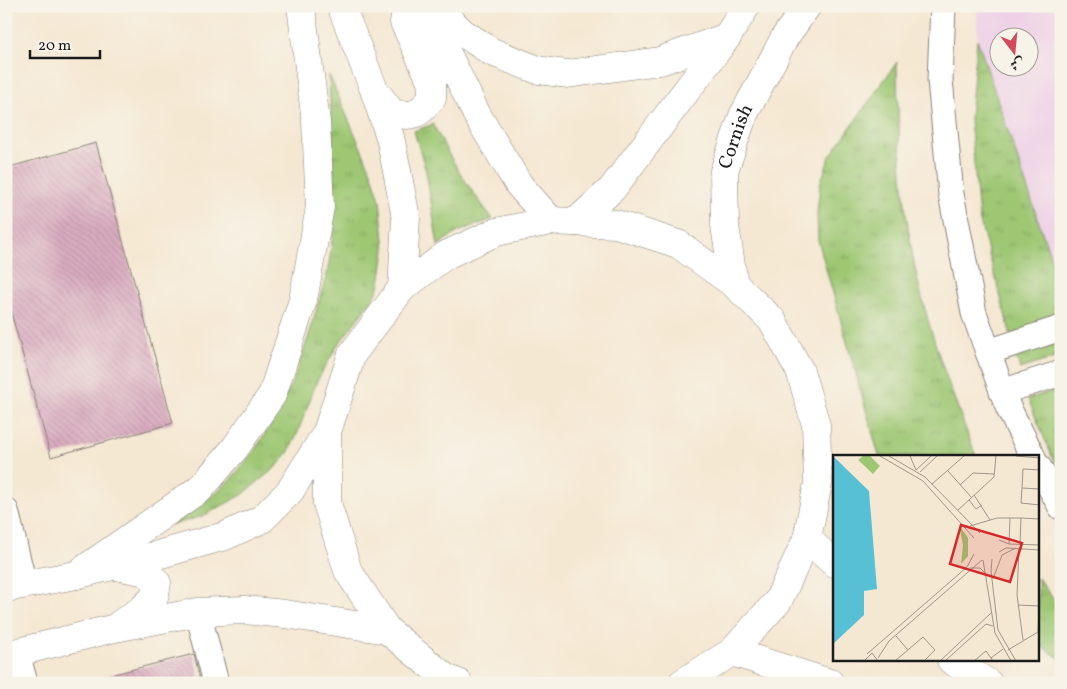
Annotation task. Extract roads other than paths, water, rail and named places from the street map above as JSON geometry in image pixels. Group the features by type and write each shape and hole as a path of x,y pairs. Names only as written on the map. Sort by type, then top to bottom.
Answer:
{"main road":[{"path":"76,575 201,488 235,448 272,395 303,300 320,207 316,122 301,6"},
{"path":"341,6 390,137 406,218 402,288"},
{"path":"372,87 392,113 409,116 422,111 432,98 432,83 404,22 407,6"},
{"path":"424,6 487,131 519,185 563,222"},
{"path":"436,6 463,33 492,52 538,70 567,74 660,61 727,37"},
{"path":"563,222 612,189 727,37 746,6"},
{"name":"Cornish","path":"734,284 725,226 724,171 743,116 785,37 806,6"},
{"path":"15,586 76,575 161,554 225,536 262,519 290,491 327,432 352,354 402,288 446,255 496,232 563,222 616,224 678,244 734,284 772,320 800,371 816,425 818,483 807,539 778,601 732,652 682,683"},
{"path":"327,432 328,503 348,571 387,630 446,678 458,683"},
{"path":"807,539 833,562"},
{"path":"114,565 147,572 157,584 154,598 141,610 115,628"},
{"path":"12,654 115,628 198,612 244,610 286,614 387,630"},
{"path":"732,652 830,683"},
{"path":"954,662 988,683"}],"street":[{"path":"943,6 940,80 951,194 974,313 1008,407 1032,455"},
{"path":"988,352 1061,328"},
{"path":"1002,392 1061,373"},
{"path":"1040,470 1061,507"},
{"path":"6,512 15,586"},
{"path":"198,612 216,683"},
{"path":"12,654 24,683"}]}
